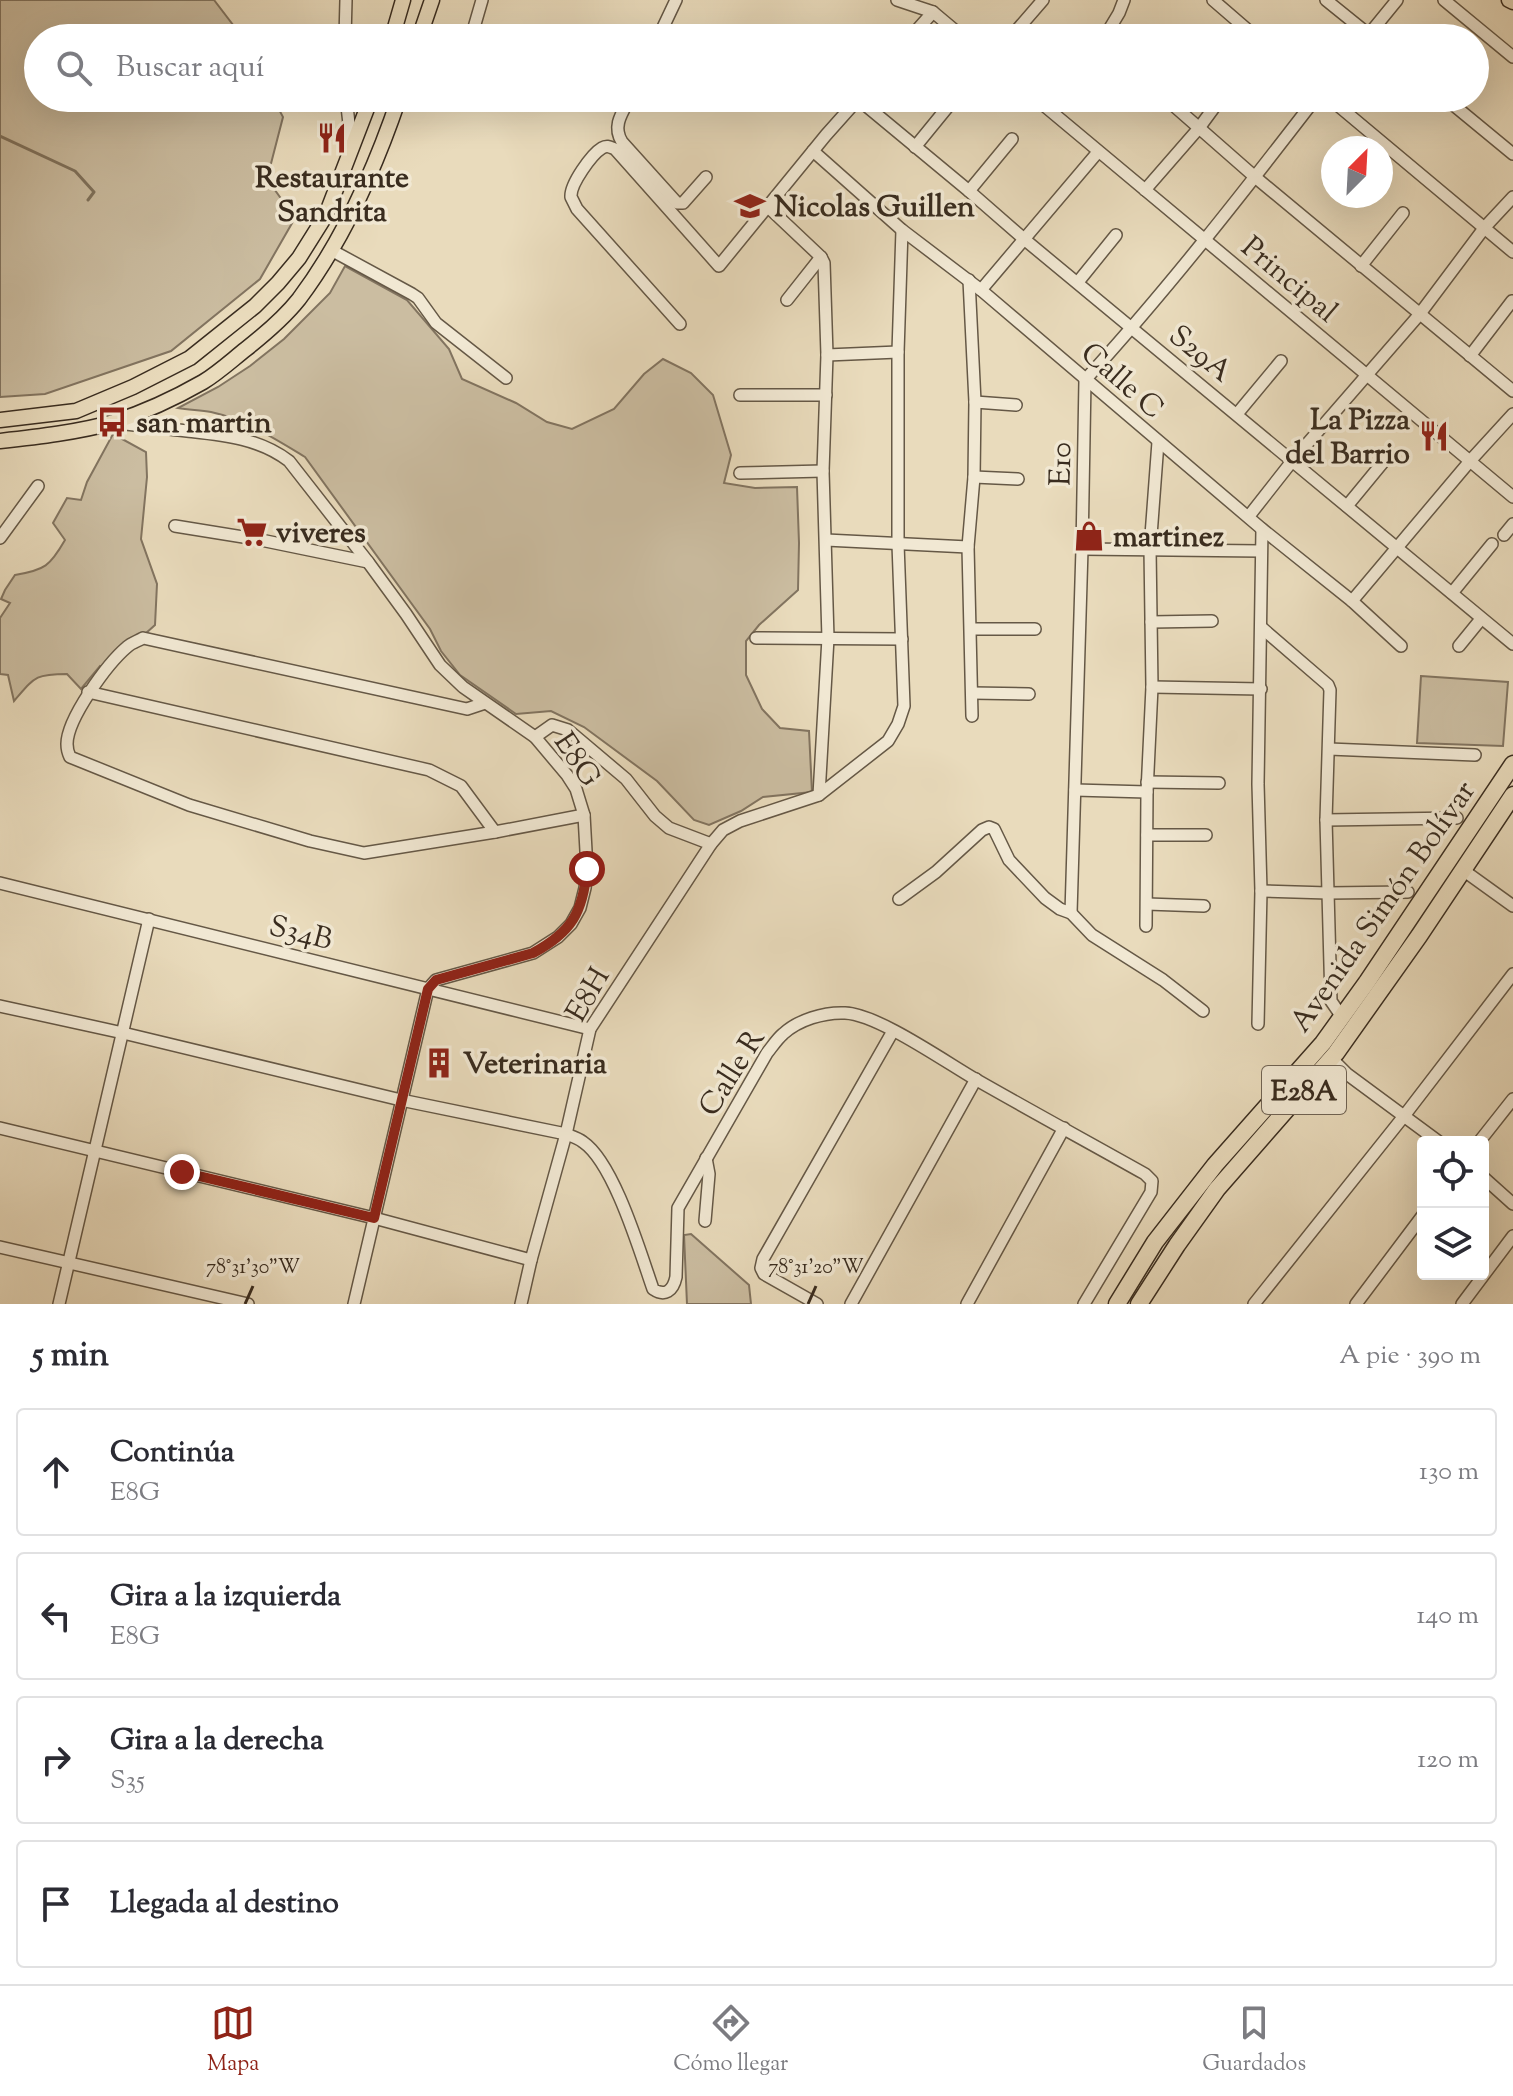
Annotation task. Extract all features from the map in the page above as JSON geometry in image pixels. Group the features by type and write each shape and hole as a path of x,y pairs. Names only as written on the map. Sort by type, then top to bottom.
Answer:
{"highway":[{"name":"Avenida Simón Bolívar","path":"1117,1304 1155,1242 1215,1165 1323,1043 1513,764"},
{"name":"Avenida Simón Bolívar","path":"1139,1304 1217,1189 1331,1058 1419,936 1513,795"}],"main road":[{"path":"396,24 403,0"},
{"path":"424,24 432,0"},
{"path":"0,420 76,411 133,387 190,358 255,306 299,258 326,215 366,112"},
{"path":"0,441 112,422 159,405 204,381 265,334 297,301 331,250 382,148 394,112"}],"street":[{"path":"345,24 346,0"},
{"path":"475,24 482,0"},
{"path":"665,24 676,0"},
{"path":"897,0 933,12 947,24"},
{"path":"1022,24 1043,0"},
{"path":"1112,24 1124,0"},
{"path":"1214,0 1241,24"},
{"path":"1326,0 1354,24"},
{"path":"1379,24 1397,0"},
{"path":"1444,0 1473,24"},
{"path":"922,24 933,12"},
{"path":"1489,37 1513,57"},
{"path":"348,112 352,150"},
{"path":"623,112 617,133 622,142 677,203 683,203 706,177"},
{"path":"680,324 577,209 571,198 573,185 581,172 601,148 607,146 615,149 719,266 847,112"},
{"name":"S29A","path":"873,112 1481,619 1511,639"},
{"path":"915,147 944,112"},
{"name":"Principal","path":"1052,112 1513,497"},
{"path":"1181,112 1513,391"},
{"path":"1145,190 1211,112"},
{"path":"1085,380 1132,328 1305,112"},
{"path":"1346,112 1513,252"},
{"path":"1462,112 1513,154"},
{"path":"969,191 1012,139"},
{"name":"Calle C","path":"813,151 902,230 981,290 1158,442 1352,601 1401,646"},
{"path":"981,290 1098,152"},
{"path":"1249,516 1293,460 1419,315 1485,227 1513,197"},
{"path":"767,206 823,260 827,355 823,471 828,638 819,795"},
{"path":"1361,266 1403,213"},
{"name":"E8H","path":"521,1304 590,1029 723,830 740,821 819,795 888,741 898,724 904,706 898,544 898,352 902,230"},
{"path":"1078,282 1116,235"},
{"path":"331,250 418,298 436,323 506,378"},
{"path":"787,300 823,260"},
{"path":"969,280 975,402 974,477 968,547 972,716"},
{"path":"1470,356 1512,301"},
{"path":"827,355 898,352"},
{"path":"1237,414 1281,361"},
{"name":"E10","path":"1071,913 1085,380"},
{"path":"740,395 826,395"},
{"path":"975,402 1016,405"},
{"path":"1352,601 1513,414"},
{"name":"E8G","path":"112,422 234,437 252,441 289,461 368,562 450,677 535,737 576,789 584,815 587,869 580,908 571,924 558,937 533,953 436,980 428,989"},
{"path":"1146,926 1147,787 1152,687 1150,549 1158,442"},
{"path":"1347,506 1389,455"},
{"path":"740,473 823,471"},
{"path":"974,477 1018,479"},
{"path":"0,538 38,486"},
{"path":"1504,535 1513,524"},
{"path":"175,526 368,562"},
{"path":"1258,1024 1262,529"},
{"path":"826,540 968,547"},
{"path":"1452,593 1492,544"},
{"path":"1082,549 1261,551"},
{"path":"1459,646 1481,619"},
{"path":"1151,622 1212,621"},
{"path":"1262,628 1330,690 1326,820 1331,1001 1342,1017"},
{"path":"971,629 1035,629"},
{"path":"485,703 467,709 143,638 128,646 88,692 66,746 70,757 189,805 310,841 364,853 584,815"},
{"path":"756,638 902,639"},
{"path":"1152,687 1261,689"},
{"path":"88,692 429,770 461,786 495,832"},
{"path":"972,693 1029,694"},
{"path":"535,737 552,725 568,730 626,779 655,816 669,828 711,844"},
{"path":"1329,749 1475,755"},
{"path":"1075,790 1219,783"},
{"path":"1326,820 1457,818"},
{"path":"899,899 989,827 994,829 1009,860 1045,898 1071,913 1092,935 1163,980 1203,1011"},
{"path":"1147,835 1206,835"},
{"path":"1463,870 1513,906"},
{"name":"S34B","path":"0,883 590,1029"},
{"path":"1261,891 1408,892"},
{"path":"1147,904 1204,906"},
{"path":"59,1304 149,919"},
{"path":"1254,1304 1513,974"},
{"path":"354,1304 428,989"},
{"path":"0,1006 401,1100 566,1134"},
{"name":"Calle R","path":"566,1134 583,1142 598,1157 626,1215 653,1289 665,1293 675,1286 678,1208 767,1053 784,1032 810,1018 848,1013 869,1019 1145,1174 1152,1181 1151,1192 1084,1304"},
{"path":"817,1304 764,1274 761,1268 763,1259 893,1031"},
{"path":"1331,1058 1347,1074 1431,1136"},
{"path":"851,1304 976,1079"},
{"path":"1484,1136 1513,1099"},
{"path":"0,1128 374,1218 531,1260"},
{"path":"967,1304 1064,1128"},
{"path":"705,1221 709,1174 706,1158"},
{"path":"1489,1182 1513,1204"},
{"path":"1356,1304 1417,1223"},
{"path":"1462,1304 1513,1236"},
{"path":"0,1247 248,1304"}],"shaded area":[{"path":"0,0 214,0 232,24 24,24 24,112 280,112 283,117 267,179 295,218 260,279 171,351 45,394 0,397"},
{"path":"345,266 407,300 449,349 462,379 516,403 547,422 572,429 614,409 644,374 663,359 691,373 713,395 731,455 724,483 755,488 797,487 798,590 746,641 746,675 762,709 780,728 809,731 812,792 763,797 709,825 694,820 657,781 584,727 551,711 516,714 460,675 305,457 236,420 211,412 178,408 218,387 284,339 330,293"},
{"path":"113,434 146,452 147,477 141,539 157,584 155,625 106,669 100,666 81,689 67,674 42,676 36,678 14,701 8,675 0,674 0,618 10,603 1,599 15,575 40,569 55,556 65,540 53,523 67,498 81,500 87,482"},
{"path":"1421,676 1508,682 1503,746 1417,743"},
{"path":"691,1234 749,1285 751,1304 687,1304 684,1235"}],"waterway":[{"path":"0,136 75,171 94,192 88,200"}],"place":[{"name":"Restaurante Sandrita","path":"332,138"},
{"name":"Nicolas Guillen","path":"750,206"},
{"name":"san martin","path":"112,422"},
{"name":"La Pizza del Barrio","path":"1434,436"},
{"name":"viveres","path":"252,532"},
{"name":"martinez","path":"1089,536"},
{"name":"Veterinaria","path":"439,1063"}],"route":[{"path":"182,1172 374,1218 428,989 436,980 533,953 547,946 571,924 580,908 587,869"}]}
